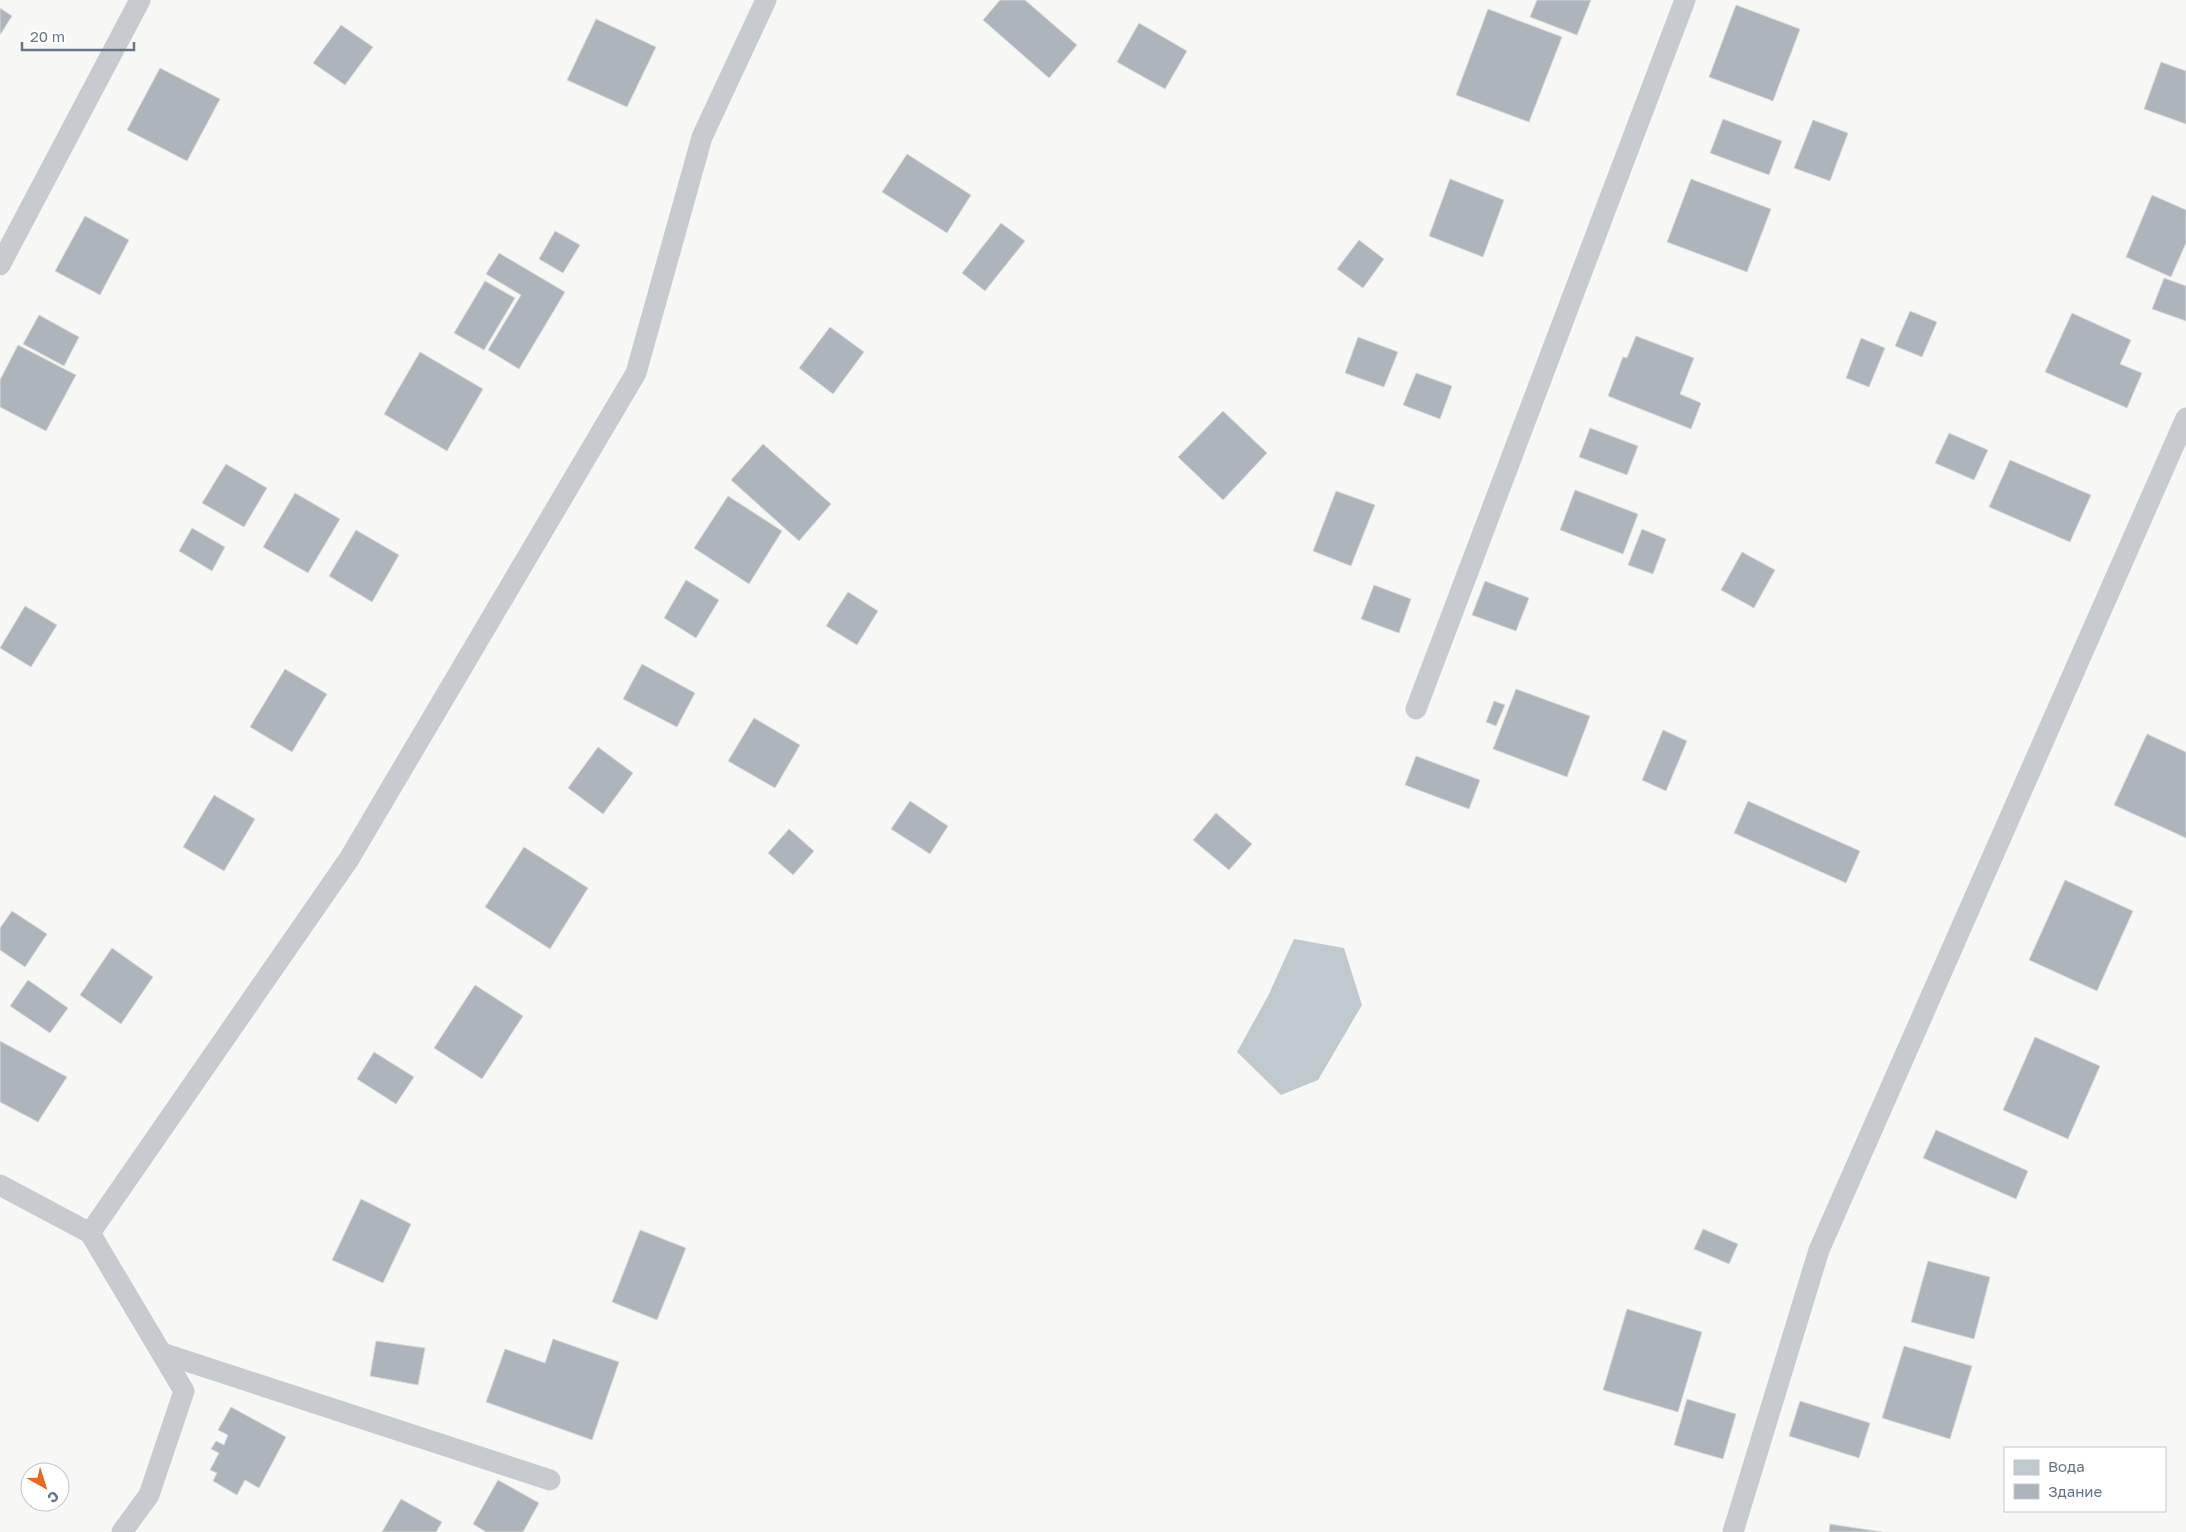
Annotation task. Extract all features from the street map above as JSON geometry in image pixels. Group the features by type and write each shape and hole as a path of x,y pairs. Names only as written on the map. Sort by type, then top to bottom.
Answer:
{"lane":[{"path":"0,265 140,0"},
{"path":"90,1233 348,859 636,373 702,137 766,0"},
{"path":"1416,709 1685,0"},
{"path":"1733,1532 1819,1250 2186,418"},
{"path":"0,1185 90,1233 184,1390 149,1495 122,1532"},
{"path":"162,1353 550,1480"}],"water":[{"path":"1294,939 1344,948 1362,1005 1318,1080 1281,1095 1237,1052 1268,996"}],"building":[{"path":"1000,0 1025,0 1077,45 1049,78 983,20"},
{"path":"1537,0 1591,0 1577,35 1530,17"},
{"path":"1736,5 1800,29 1773,101 1709,77"},
{"path":"0,8 12,16 0,35"},
{"path":"1488,9 1562,37 1529,122 1456,95"},
{"path":"596,19 656,47 627,107 567,80"},
{"path":"1139,23 1187,51 1165,89 1117,62"},
{"path":"341,25 373,47 345,85 313,63"},
{"path":"2161,62 2186,71 2186,124 2144,109"},
{"path":"160,68 220,99 187,161 127,130"},
{"path":"1723,119 1782,141 1769,175 1710,153"},
{"path":"1813,120 1848,133 1830,181 1794,168"},
{"path":"907,154 971,195 947,233 882,192"},
{"path":"1450,179 1504,200 1483,257 1429,236"},
{"path":"1691,179 1771,209 1747,272 1667,242"},
{"path":"2152,195 2186,210 2186,243 2171,277 2126,257"},
{"path":"85,216 129,240 100,295 55,271"},
{"path":"1001,223 1025,241 985,291 962,273"},
{"path":"555,231 580,245 563,273 539,259"},
{"path":"1359,240 1384,259 1363,288 1337,269"},
{"path":"499,253 565,292 519,369 488,350 521,295 486,274"},
{"path":"2164,278 2186,286 2186,321 2152,309"},
{"path":"485,281 515,298 484,350 454,333"},
{"path":"1910,311 1937,322 1922,357 1895,346"},
{"path":"2072,313 2131,340 2120,364 2142,373 2127,408 2045,372"},
{"path":"39,315 79,337 64,366 23,344"},
{"path":"830,327 864,352 833,394 799,368"},
{"path":"1636,336 1694,358 1680,394 1701,403 1691,429 1608,396 1623,357 1627,358"},
{"path":"1358,337 1398,352 1384,387 1345,373"},
{"path":"1861,338 1885,348 1869,387 1846,378"},
{"path":"18,345 76,375 46,431 0,407 0,380"},
{"path":"420,352 483,389 447,451 384,414"},
{"path":"1416,373 1452,386 1440,419 1403,405"},
{"path":"1223,411 1267,453 1223,500 1178,457"},
{"path":"1590,428 1638,446 1627,475 1579,457"},
{"path":"1949,433 1988,450 1974,480 1935,463"},
{"path":"763,444 831,504 799,541 731,480"},
{"path":"2010,460 2091,495 2070,542 1989,507"},
{"path":"226,464 267,488 244,527 202,503"},
{"path":"1575,490 1638,514 1623,554 1560,530"},
{"path":"1336,491 1375,505 1351,566 1313,551"},
{"path":"295,493 340,519 308,573 263,547"},
{"path":"728,496 782,531 749,584 694,548"},
{"path":"192,528 225,547 212,571 179,551"},
{"path":"1642,529 1666,539 1653,574 1628,565"},
{"path":"356,530 399,555 372,602 329,576"},
{"path":"1742,552 1775,570 1754,608 1721,590"},
{"path":"686,580 719,600 696,638 664,618"},
{"path":"1485,581 1529,598 1516,631 1472,615"},
{"path":"1374,585 1411,599 1399,633 1361,619"},
{"path":"848,592 878,611 857,645 826,626"},
{"path":"25,606 57,625 31,667 0,648"},
{"path":"642,664 695,693 677,727 623,699"},
{"path":"285,669 327,694 292,752 250,727"},
{"path":"1516,689 1590,716 1567,777 1493,749"},
{"path":"1494,701 1505,705 1496,726 1486,722"},
{"path":"754,718 800,745 775,788 728,761"},
{"path":"1663,730 1687,741 1666,791 1642,780"},
{"path":"2147,734 2186,752 2186,838 2114,805"},
{"path":"598,747 633,773 603,814 568,788"},
{"path":"1416,756 1480,780 1469,809 1405,785"},
{"path":"214,795 255,819 224,871 183,847"},
{"path":"910,801 948,826 930,854 891,829"},
{"path":"1748,801 1860,851 1846,883 1734,833"},
{"path":"1216,813 1252,844 1229,870 1193,840"},
{"path":"789,829 814,851 793,875 768,853"},
{"path":"524,847 588,888 550,949 485,907"},
{"path":"2065,880 2133,911 2097,991 2029,960"},
{"path":"12,911 47,934 25,967 0,950 0,928"},
{"path":"112,948 153,977 121,1024 80,995"},
{"path":"28,980 68,1008 50,1033 10,1006"},
{"path":"475,985 523,1016 482,1079 434,1048"},
{"path":"2035,1037 2100,1066 2068,1139 2003,1110"},
{"path":"0,1041 67,1077 38,1122 0,1102"},
{"path":"374,1052 414,1077 396,1104 357,1079"},
{"path":"1936,1130 2028,1171 2016,1199 1923,1158"},
{"path":"361,1199 411,1224 383,1283 332,1260"},
{"path":"1703,1229 1738,1244 1729,1264 1694,1249"},
{"path":"640,1230 686,1248 657,1320 612,1302"},
{"path":"1928,1261 1990,1277 1974,1339 1911,1322"},
{"path":"1627,1309 1702,1332 1678,1412 1603,1390"},
{"path":"553,1339 619,1362 592,1440 486,1402 505,1349 545,1363"},
{"path":"376,1341 425,1348 418,1385 370,1376"},
{"path":"1904,1346 1972,1366 1950,1439 1882,1418"},
{"path":"1687,1399 1736,1414 1723,1459 1674,1445"},
{"path":"1800,1401 1870,1423 1859,1458 1789,1436"},
{"path":"231,1407 286,1437 259,1488 245,1480 237,1495 213,1481 217,1473 210,1470 219,1453 211,1449 216,1441 224,1445 228,1435 218,1430"},
{"path":"498,1480 539,1503 523,1532 486,1532 473,1524"},
{"path":"401,1499 442,1522 436,1532 382,1532"},
{"path":"1830,1524 1882,1532 1829,1532"}]}
